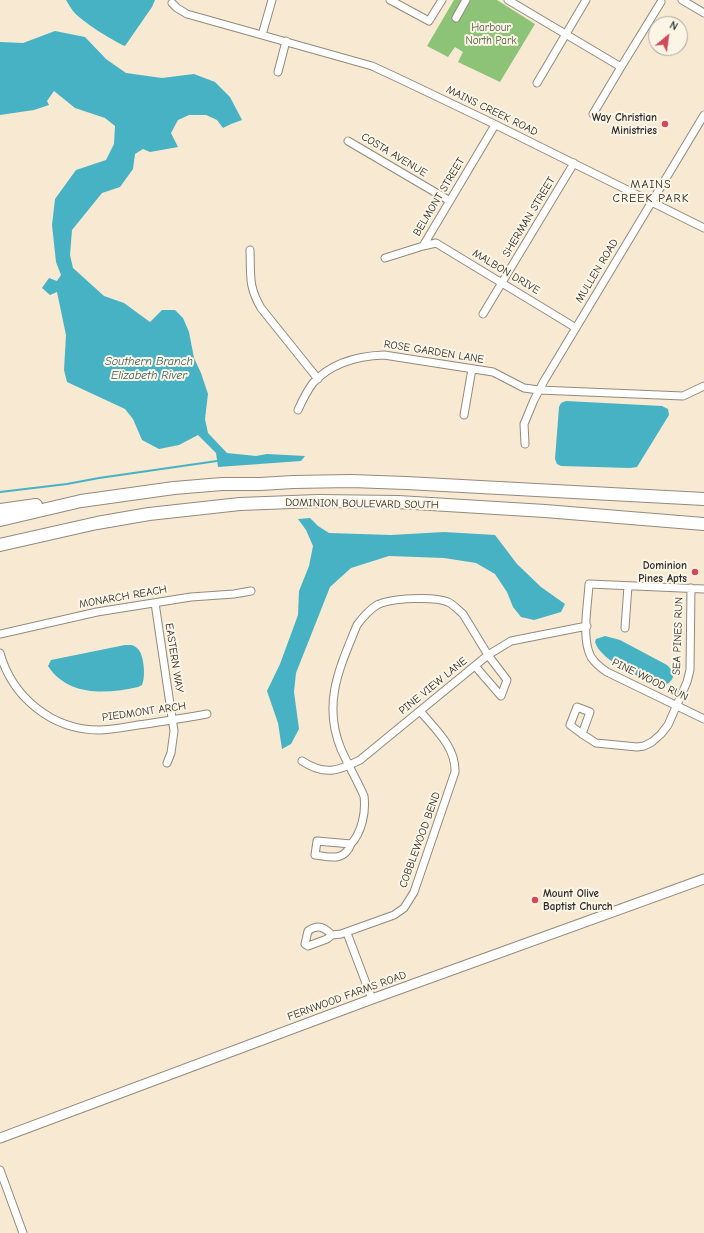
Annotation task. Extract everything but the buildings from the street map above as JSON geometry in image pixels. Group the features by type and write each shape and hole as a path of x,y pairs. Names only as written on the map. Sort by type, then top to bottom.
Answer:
{"highway":[{"name":"DOMINION BOULEVARD SOUTH","path":"0,520 82,501 174,488 222,484 293,482 406,483 704,499"},
{"path":"650,496 704,496"},
{"path":"0,510 82,501"},
{"name":"DOMINION BOULEVARD SOUTH","path":"0,545 97,523 164,513 240,504 318,501 398,502 545,511 704,524"},
{"path":"0,552 40,536"}],"street":[{"path":"262,35 272,0"},
{"path":"390,0 429,21 442,0"},
{"path":"456,18 466,0"},
{"path":"537,82 586,0"},
{"path":"682,0 704,13"},
{"path":"510,1 621,67"},
{"path":"593,114 661,2"},
{"name":"MAINS CREEK ROAD","path":"172,3 187,14 372,66 400,78 652,201 704,228"},
{"path":"696,8 704,6"},
{"path":"278,72 286,42"},
{"name":"MULLEN ROAD","path":"525,444 524,424 539,390 704,115"},
{"name":"BELMONT STREET","path":"385,258 423,246 496,125"},
{"name":"COSTA AVENUE","path":"348,141 450,201"},
{"name":"SHERMAN STREET","path":"483,314 574,163"},
{"name":"MALBON DRIVE","path":"423,246 436,242 576,328"},
{"path":"250,250 251,285 254,296 261,308 318,379"},
{"name":"ROSE GARDEN LANE","path":"298,410 308,391 318,379 334,367 346,361 370,355 384,354 493,372 524,388 539,390 683,396 704,386"},
{"path":"464,415 472,369"},
{"name":"PINE WOOD RUN","path":"628,586 589,584 586,641 591,656 599,667 606,672 704,719"},
{"path":"625,628 628,586 704,589"},
{"name":"SEA PINES RUN","path":"582,734 596,743 631,747 644,746 652,742 668,725 685,689 690,670 691,588"},
{"name":"MONARCH REACH","path":"0,634 97,612 191,597 234,594 251,591"},
{"path":"351,844 317,841 315,855 338,857 345,854 355,840 364,816 364,796 341,749 335,730 333,713 334,688 340,666 357,625 370,610 377,605 394,599 439,600 448,602 458,608 463,614 488,656 507,680 501,696 475,666"},
{"name":"EASTERN WAY","path":"154,603 173,720 174,742 167,763"},
{"name":"PINE VIEW LANE","path":"302,761 310,766 325,771 334,770 360,760 475,666 511,641 586,626"},
{"name":"PIEDMONT ARCH","path":"0,653 9,678 16,688 35,708 52,718 83,729 98,730 207,714"},
{"name":"COBBLEWOOD BEND","path":"332,935 347,933 394,915 401,911 414,892 455,776 456,764 452,751 420,711"},
{"name":"FERNWOOD FARMS ROAD","path":"0,1138 372,998 704,879"},
{"path":"347,933 372,998"},
{"path":"0,1170 23,1233"}],"green space":[{"name":"Harbour North Park","path":"454,0 497,0 535,24 500,82 458,62 463,52 455,47 448,57 427,46"}],"water":[{"path":"66,0 155,0 152,7 125,46 83,20 73,11"},
{"name":"Southern Branch Elizabeth River","path":"55,31 85,37 106,59 126,73 162,78 194,74 215,82 230,97 242,120 223,128 217,120 206,115 189,115 178,120 171,133 178,147 150,152 143,149 135,154 133,169 120,187 102,193 72,230 70,255 73,268 104,296 124,303 150,322 162,310 175,310 183,318 189,332 194,358 208,394 205,419 208,433 227,453 256,456 267,454 305,456 301,461 218,467 216,453 198,435 179,445 159,449 142,440 133,419 125,409 67,382 64,370 66,335 57,292 50,295 42,288 49,278 57,281 61,275 56,262 52,225 55,199 76,170 106,160 114,144 115,126 105,118 75,108 54,91 47,101 49,105 34,110 0,115 0,42 23,43"},
{"path":"566,401 662,406 668,409 669,415 637,467 561,466 557,464 555,459 559,407 561,403"},
{"path":"310,518 318,526 329,533 391,535 444,532 495,535 517,564 541,587 565,604 561,612 534,620 521,617 513,607 507,592 495,574 476,563 444,558 389,556 351,568 330,587 296,673 294,692 299,729 291,744 282,749 278,723 267,691 280,664 298,615 299,591 309,566 313,546 306,530 298,519"},
{"path":"605,636 620,640 667,665 673,673 672,680 666,685 658,683 637,676 615,663 599,649 595,642 596,639"},
{"path":"125,645 136,647 143,660 144,677 142,685 138,687 102,692 89,691 66,683 56,676 48,666 51,660"}],"waterway":[{"path":"0,492 67,484 217,461"}],"place":[{"name":"Way Christian Ministries","path":"665,124"},
{"name":"Dominion Pines Apts","path":"695,572"},
{"name":"Mount Olive Baptist Church","path":"535,900"}],"district":[{"name":"MAINS CREEK PARK","path":"651,192"}]}
